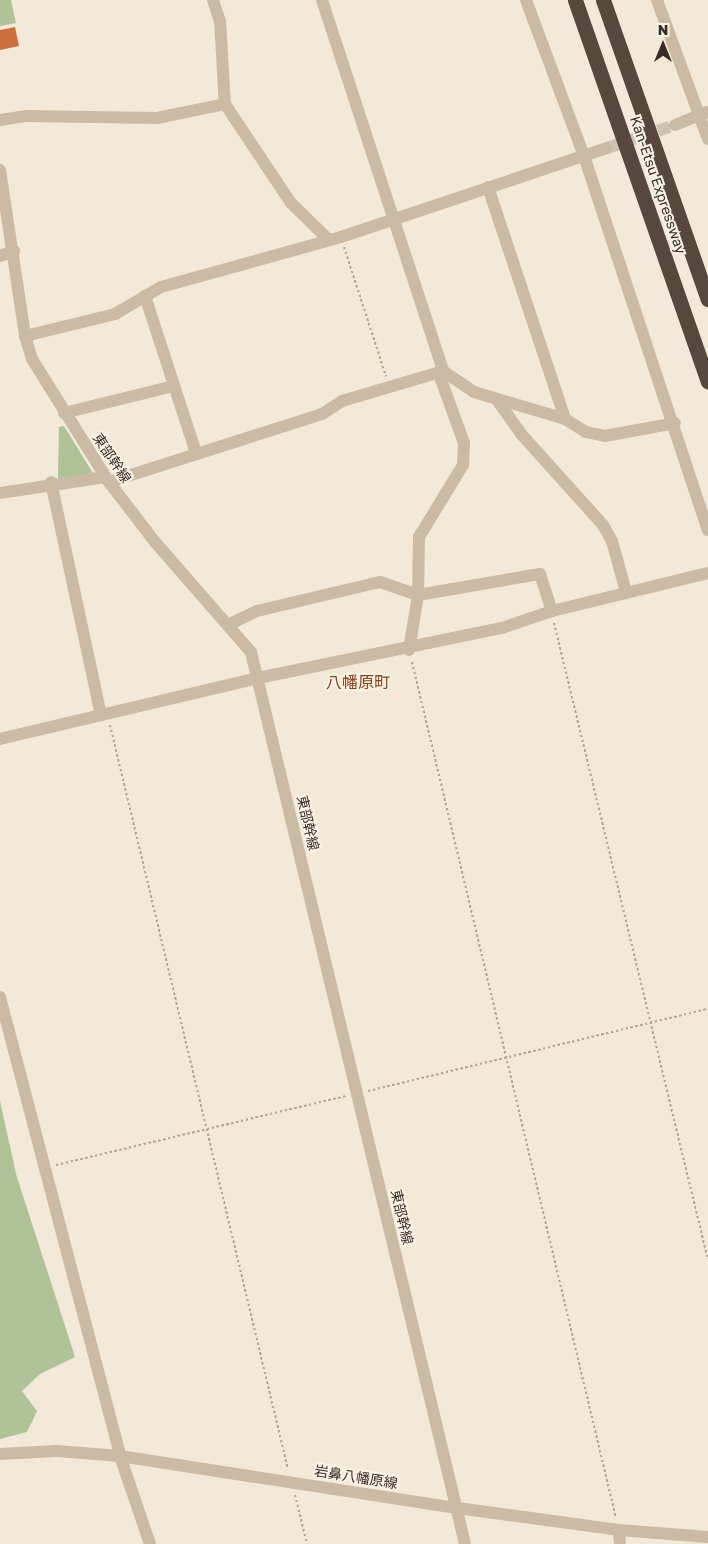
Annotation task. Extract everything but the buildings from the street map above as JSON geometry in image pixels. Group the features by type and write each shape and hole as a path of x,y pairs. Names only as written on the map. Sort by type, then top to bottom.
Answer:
{"highway":[{"name":"Kan-Etsu Expressway","path":"575,0 708,382"},
{"name":"Kan-Etsu Expressway","path":"603,0 708,299"}],"street":[{"path":"213,0 220,21 224,104 291,202 335,239"},
{"path":"322,0 464,443 463,465 419,537 418,595 409,650"},
{"path":"526,0 584,156 675,422 708,530"},
{"path":"657,0 704,114 708,139"},
{"path":"0,120 25,116 157,118 224,104"},
{"path":"675,125 704,114"},
{"path":"25,336 115,314 145,296 192,277 335,239 488,186 607,148"},
{"name":"東部幹線","path":"0,170 14,251 25,336 32,359 107,479 172,563 247,643 258,678 466,1544"},
{"path":"488,186 565,420"},
{"path":"0,256 14,251"},
{"path":"145,296 196,452"},
{"path":"0,493 51,482 107,479 322,414 342,401 441,373 474,392 565,420 586,432 605,436 675,422"},
{"path":"64,412 174,386"},
{"path":"498,400 522,435 603,525 612,541 626,592"},
{"path":"51,482 104,715"},
{"path":"0,739 258,678 409,650 502,628 552,611 708,573"},
{"path":"230,624 257,611 380,582 418,595 540,574 552,611"},
{"path":"0,997 120,1456 150,1544"},
{"name":"岩鼻八幡原線","path":"0,1454 57,1451 120,1456 457,1508 619,1530 708,1537"},
{"path":"619,1530 620,1544"}],"path":[{"path":"335,239 390,388"},
{"path":"552,611 708,1260"},
{"path":"409,650 619,1530"},
{"path":"104,715 207,1129 307,1544"},
{"path":"44,1168 708,1009"}],"green space":[{"path":"0,0 11,0 16,23 0,26"},
{"path":"64,426 94,475 58,478 59,427"},
{"path":"0,1101 16,1174 75,1357 40,1374 22,1391 37,1411 27,1432 0,1439"}],"tunnel":[{"path":"607,148 675,125"}],"district":[{"name":"八幡原町","path":"358,682"}]}
